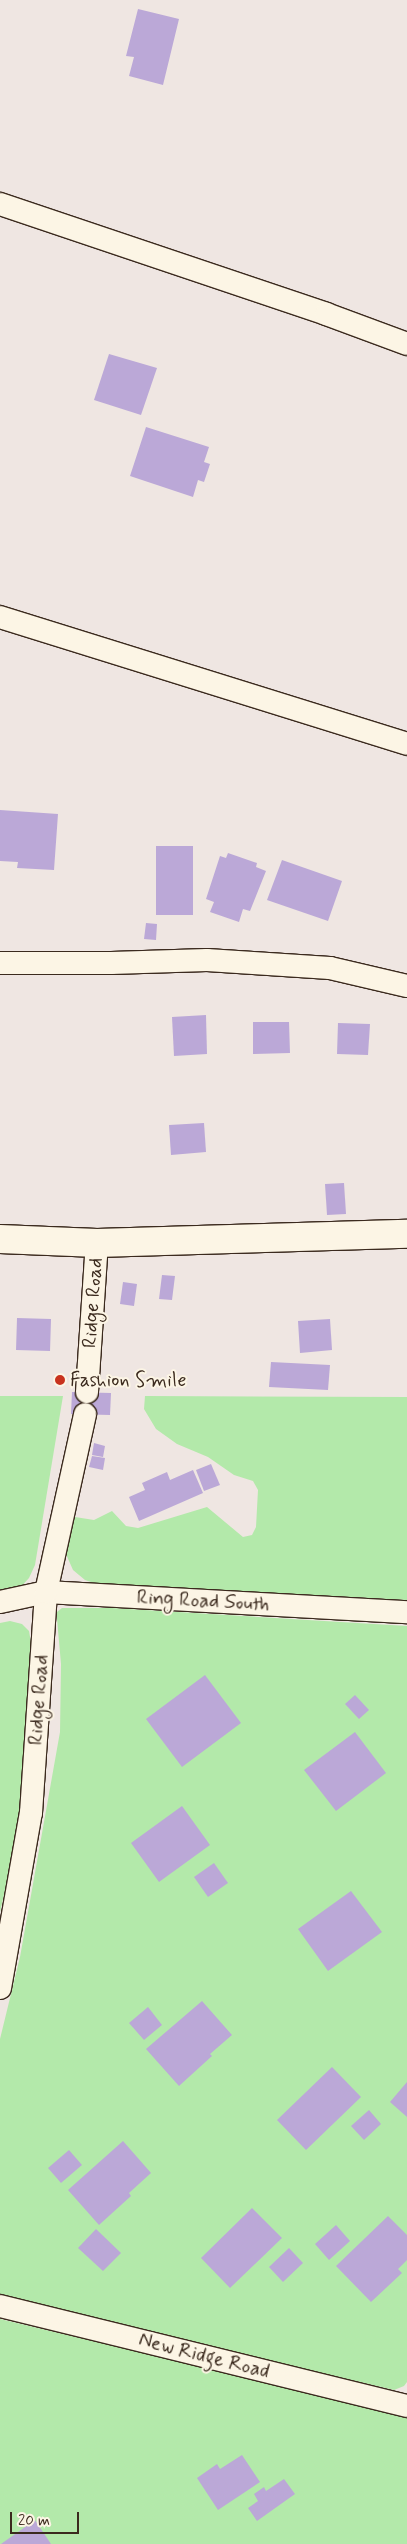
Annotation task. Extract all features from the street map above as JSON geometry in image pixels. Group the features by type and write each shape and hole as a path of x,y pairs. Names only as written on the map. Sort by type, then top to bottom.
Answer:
{"street":[{"path":"0,204 326,314 407,344"},
{"path":"0,617 407,744"},
{"path":"0,963 111,963 206,960 330,968 407,986"},
{"path":"0,1239 96,1243 407,1234"},
{"name":"Ridge Road","path":"0,1988 31,1813 46,1592 86,1403 96,1243"},
{"name":"Ring Road South","path":"0,1602 46,1592 407,1612"},
{"name":"New Ridge Road","path":"0,2306 406,2405"}],"green space":[{"path":"0,1396 63,1396 35,1565 29,1578 19,1589 0,1594"},
{"path":"145,1396 407,1397 407,1600 97,1584 85,1580 73,1570 65,1552 75,1517 94,1520 112,1511 126,1526 138,1528 207,1507 243,1537 252,1535 256,1527 258,1490 253,1481 234,1475 208,1457 177,1444 156,1429 144,1409"},
{"path":"62,1608 112,1608 407,1626 407,2382 404,2386 394,2390 10,2301 0,2296 0,2039 20,1957 60,1732 61,1664 57,1612"},
{"path":"10,1621 22,1624 29,1631 34,1660 24,1807 0,1912 0,1623"},
{"path":"0,2319 407,2416 407,2544 0,2544"}],"building":[{"path":"138,9 179,19 163,85 129,76 134,57 126,56"},
{"path":"109,354 157,368 141,415 94,400"},
{"path":"146,427 209,447 204,462 210,464 204,482 198,480 193,497 130,476"},
{"path":"0,810 58,814 54,870 17,868 18,862 0,861"},
{"path":"156,846 193,846 193,915 156,915"},
{"path":"228,853 257,863 256,867 266,871 250,911 243,909 239,922 210,912 214,902 206,899 220,856 226,858"},
{"path":"282,860 342,881 328,921 267,900"},
{"path":"146,923 157,924 156,940 144,939"},
{"path":"206,1015 207,1054 174,1056 172,1017"},
{"path":"253,1022 289,1022 290,1053 253,1054"},
{"path":"338,1023 370,1024 368,1055 337,1054"},
{"path":"204,1123 206,1152 171,1155 169,1125"},
{"path":"344,1183 346,1214 327,1215 325,1184"},
{"path":"162,1275 175,1276 172,1300 159,1299"},
{"path":"123,1282 137,1284 134,1306 120,1304"},
{"path":"17,1318 51,1319 50,1351 16,1350"},
{"path":"330,1319 332,1350 300,1353 298,1321"},
{"path":"271,1362 330,1365 328,1390 269,1387"},
{"path":"72,1392 111,1393 110,1415 71,1414"},
{"path":"94,1443 105,1446 103,1457 92,1455"},
{"path":"92,1456 105,1458 103,1470 89,1467"},
{"path":"211,1464 220,1485 204,1491 196,1470"},
{"path":"193,1470 203,1493 139,1521 129,1497 145,1490 142,1483 167,1472 170,1480"},
{"path":"205,1675 241,1723 182,1767 146,1719"},
{"path":"355,1695 369,1710 359,1719 345,1704"},
{"path":"355,1732 386,1773 336,1811 304,1770"},
{"path":"182,1806 210,1845 159,1882 131,1843"},
{"path":"214,1863 228,1883 208,1897 194,1877"},
{"path":"351,1891 382,1932 328,1971 298,1929"},
{"path":"202,2001 232,2035 210,2054 212,2056 179,2086 146,2049"},
{"path":"148,2007 162,2025 144,2040 129,2023"},
{"path":"332,2067 361,2097 306,2150 277,2120"},
{"path":"407,2082 407,2117 390,2102"},
{"path":"369,2110 381,2124 364,2140 351,2126"},
{"path":"123,2141 151,2173 129,2193 131,2196 99,2225 68,2190"},
{"path":"69,2150 82,2165 61,2183 48,2168"},
{"path":"252,2208 282,2238 230,2288 201,2258"},
{"path":"388,2216 407,2235 407,2260 398,2269 402,2273 371,2302 336,2266"},
{"path":"336,2225 350,2241 329,2260 315,2244"},
{"path":"96,2229 121,2253 103,2271 78,2248"},
{"path":"289,2248 303,2263 283,2282 269,2267"},
{"path":"242,2455 260,2482 218,2510 197,2478 217,2464 220,2469"},
{"path":"284,2479 295,2494 257,2521 248,2508 258,2501 254,2494 264,2487 266,2491"},
{"path":"35,2520 51,2544 1,2544"}],"place":[{"name":"Fashion Smile","path":"60,1380"}]}
